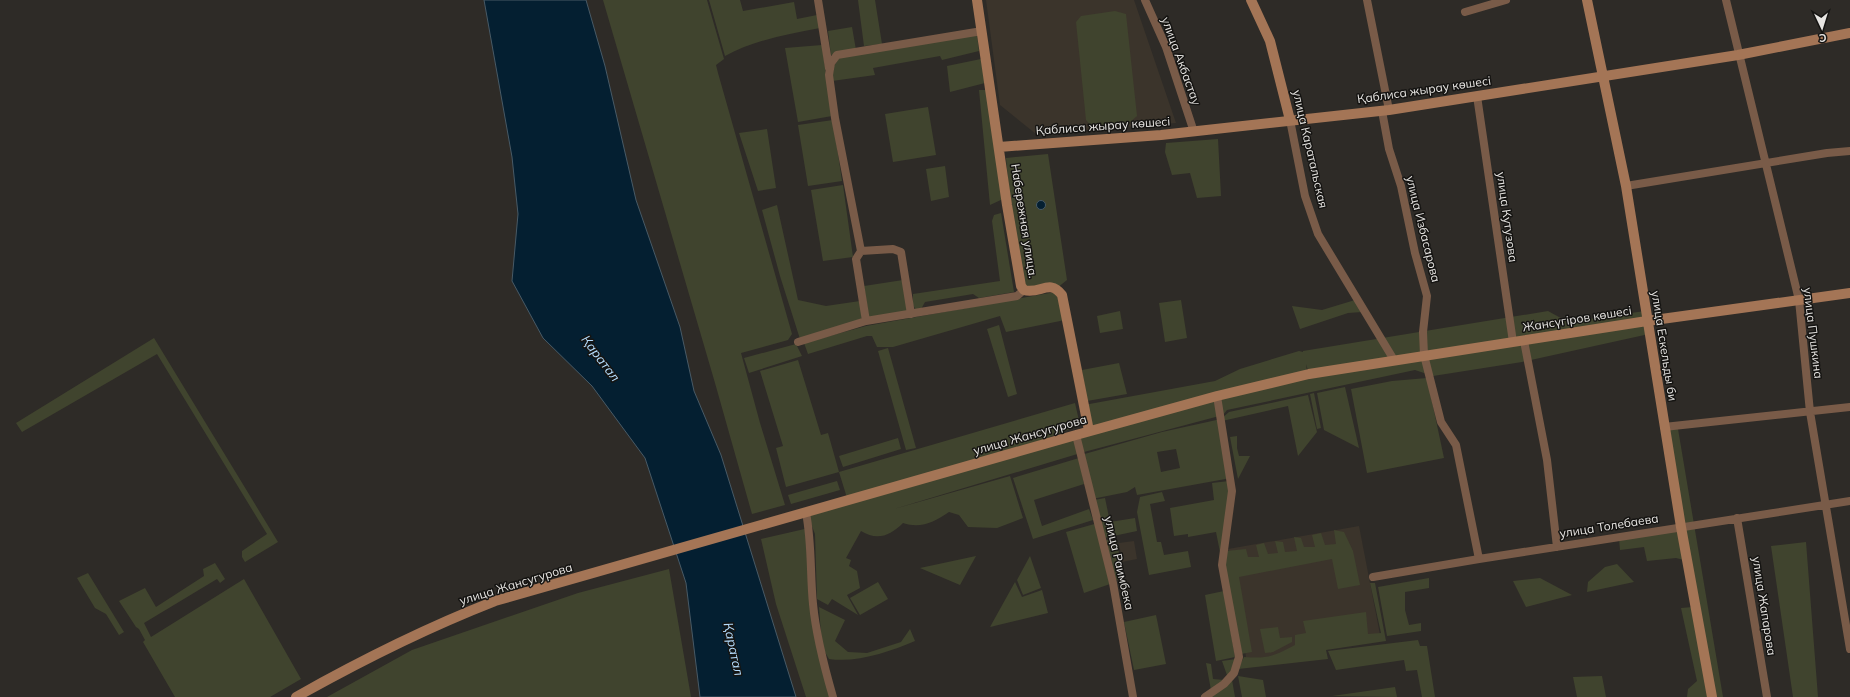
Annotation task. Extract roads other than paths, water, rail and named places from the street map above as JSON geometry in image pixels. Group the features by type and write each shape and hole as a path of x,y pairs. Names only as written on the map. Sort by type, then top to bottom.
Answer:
{"street":[{"path":"818,0 830,69"},
{"name":"Набережная улица.","path":"978,0 1007,205 1021,286 1024,290 1030,292 1050,286 1057,288 1062,295 1089,431"},
{"name":"улица Акбастау","path":"1144,0 1166,47 1194,132"},
{"name":"улица Каратальская","path":"1251,0 1270,41 1290,120 1306,196 1318,234 1394,360"},
{"name":"улица Избасарова","path":"1366,0 1386,110 1389,150 1401,186 1415,253 1427,296 1423,332 1424,354"},
{"path":"1465,12 1506,0"},
{"name":"улица Ескельды би","path":"1587,0 1626,186 1664,427 1712,697"},
{"name":"улица Пушкина","path":"1726,0 1738,55 1799,300 1810,412 1824,505 1850,649"},
{"path":"866,321 856,259 861,251 835,118 829,75 831,63 837,55 982,31"},
{"name":"Қаблиса жырау көшесі","path":"999,147 1194,132 1386,110 1738,55 1850,33"},
{"name":"улица Кутузова","path":"1477,96 1513,342"},
{"path":"1626,186 1827,153 1850,151"},
{"path":"861,251 893,249 901,252 911,314"},
{"path":"798,342 866,321 1017,296 1024,290"},
{"name":"Жансүгіров көшесі","path":"1309,374 1424,354 1524,341 1647,321 1850,293"},
{"path":"1524,341 1547,460 1557,547"},
{"path":"1424,354 1440,422 1456,445 1479,559"},
{"name":"улица Жансугурова","path":"296,697 346,669 448,619 495,601 1089,431 1217,396 1309,374"},
{"path":"1205,697 1224,684 1234,673 1239,657 1222,565 1232,491 1217,396"},
{"path":"1664,427 1850,408"},
{"name":"улица Раимбека","path":"1076,435 1113,583 1133,697"},
{"name":"улица Толебаева","path":"1373,577 1850,501"},
{"path":"806,513 809,528 813,604 818,643 833,697"},
{"name":"улица Жапарова","path":"1737,518 1767,697"}],"water":[{"name":"Қаратал","path":"484,0 586,0 605,66 636,200 680,327 694,391 721,455 796,697 700,697 686,583 645,458 592,386 543,338 512,281 518,214 512,157"},
{"path":"1039,201 1043,201 1045,205 1043,209 1039,209 1037,207 1037,203"}]}
